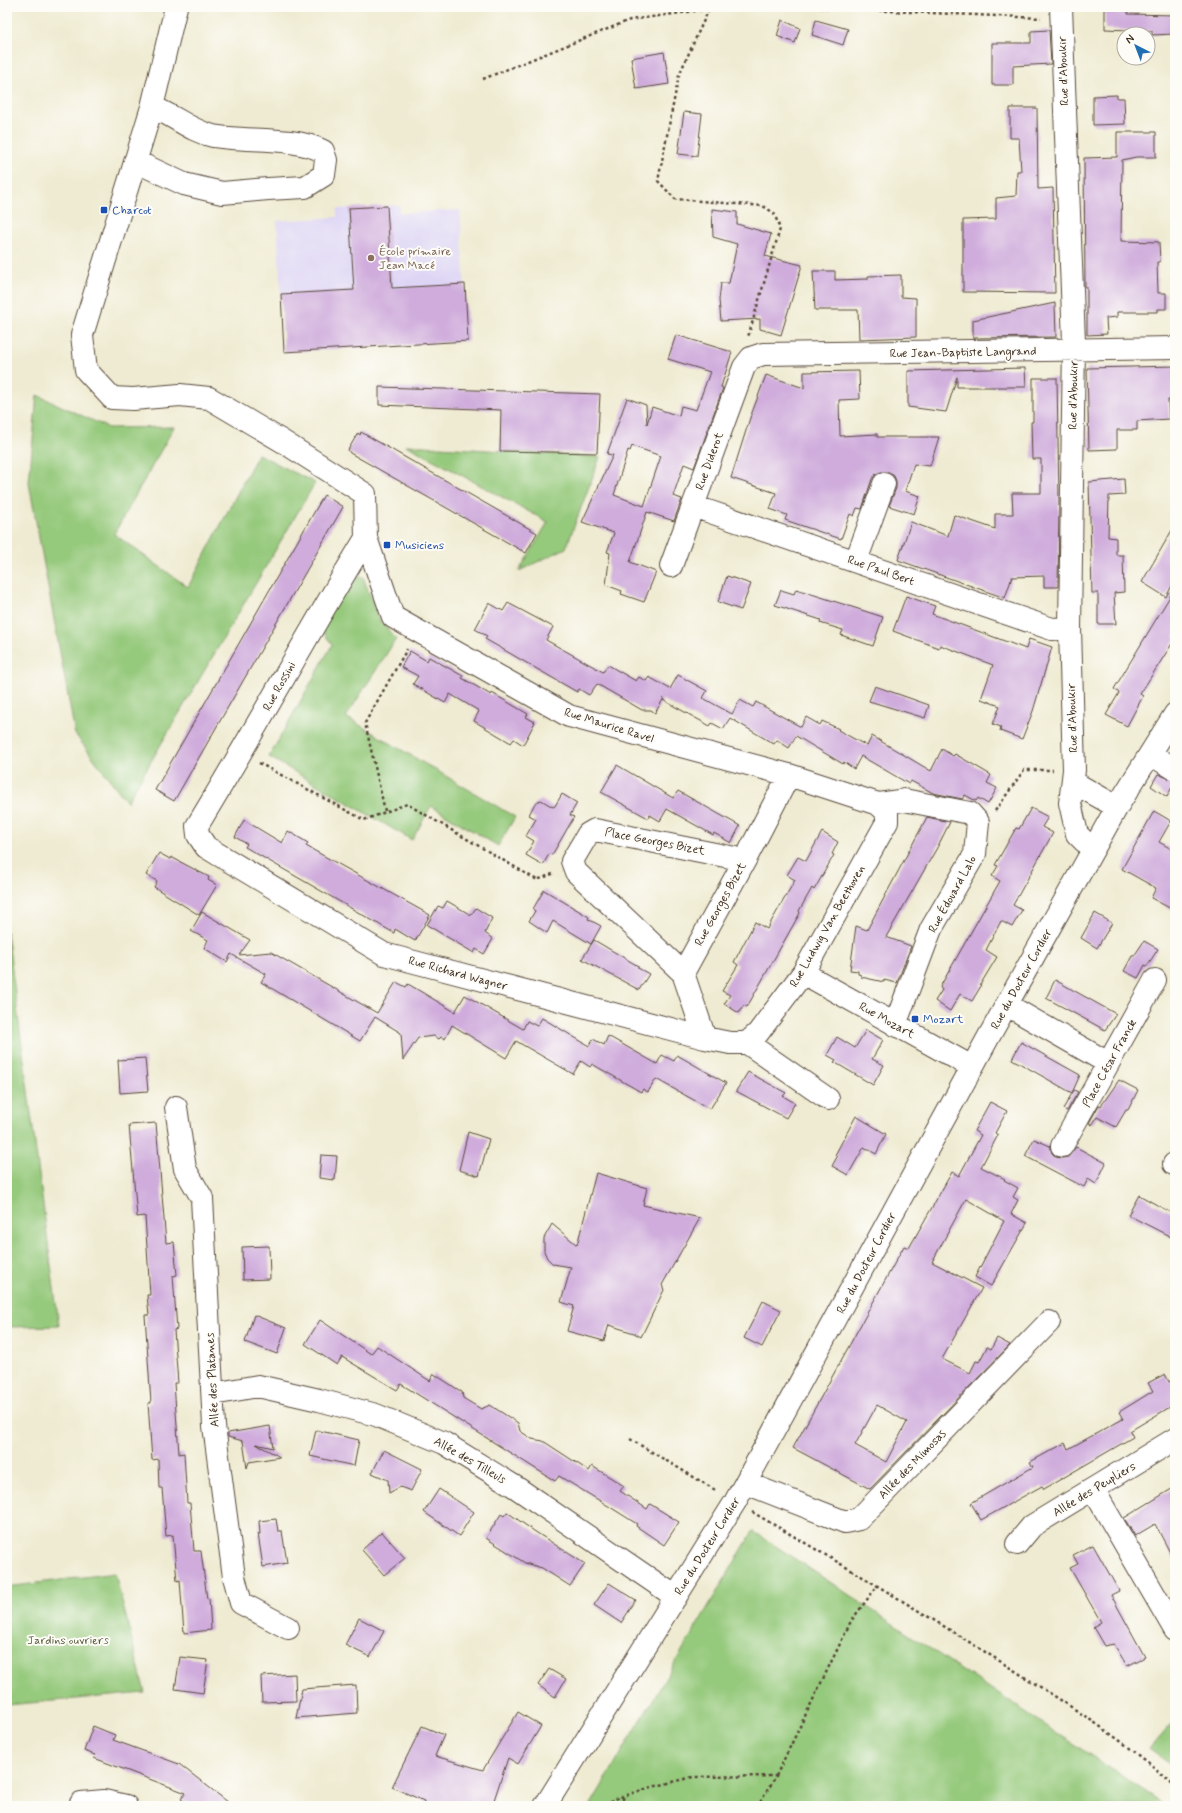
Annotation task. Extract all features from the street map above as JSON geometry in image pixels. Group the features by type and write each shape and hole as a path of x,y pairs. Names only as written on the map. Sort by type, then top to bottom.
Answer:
{"street":[{"path":"152,107 163,111 176,121 198,132 241,139 295,143 323,150 326,160 324,175 306,187 222,193 184,184 135,161 152,107 176,7"},
{"name":"Rue d'Aboukir","path":"1061,13 1074,350 1070,628 1073,782 1070,802 1077,834 1094,848"},
{"name":"Rue Maurice Ravel","path":"135,161 82,335 86,370 112,398 133,399 180,395 209,398 282,441 365,494 366,538 393,617 419,630 570,716 789,775 878,804 904,800 919,802 970,813 978,822"},
{"name":"Rue Jean-Baptiste Langrand","path":"751,358 763,354 1175,348"},
{"name":"Rue Diderot","path":"671,566 744,367 751,358"},
{"path":"856,561 884,484"},
{"name":"Rue Paul Bert","path":"694,506 1052,629 1070,628"},
{"name":"Rue Rossini","path":"198,835 197,826 241,754 314,625 366,538"},
{"name":"Rue du Docteur Cordier","path":"545,1806 735,1502 972,1067 1094,848 1117,807 1175,714"},
{"path":"1150,754 1175,769"},
{"name":"Rue Georges Bizet","path":"683,973 745,860 789,775"},
{"path":"1073,782 1117,807"},
{"name":"Rue Ludwig Van Beethoven","path":"747,1043 758,1033 803,973 887,822 887,812 878,804"},
{"name":"Rue Édouard Lalo","path":"895,1024 931,929 975,854 978,822"},
{"name":"Place Georges Bizet","path":"572,866 572,861 588,834 595,830 745,860"},
{"name":"Rue Richard Wagner","path":"198,835 206,847 384,954 705,1038 730,1043 747,1043"},
{"path":"572,866 576,872 683,973 705,1038"},
{"name":"Rue Mozart","path":"803,973 972,1067"},
{"name":"Place César Franck","path":"1062,1146 1156,980"},
{"path":"1007,1005 1108,1063"},
{"path":"747,1043 828,1099"},
{"name":"Allée des Platanes","path":"176,1107 185,1169 202,1198 214,1426 234,1577 242,1602 288,1628"},
{"name":"Allée des Mimosas","path":"746,1482 844,1522 860,1518 1049,1322"},
{"name":"Allée des Tilleuls","path":"213,1394 258,1386 320,1400 376,1415 444,1444 517,1488 676,1597"},
{"name":"Allée des Peupliers","path":"1017,1544 1032,1526 1175,1439"},
{"path":"1093,1489 1175,1630"},
{"path":"81,1804 104,1800 126,1806"}],"path":[{"path":"483,79 630,20 724,7"},
{"path":"801,7 1061,13"},
{"path":"708,9 679,75 658,181 675,199 763,206 774,213 780,229 745,344 751,358"},
{"path":"386,811 364,723 419,630"},
{"path":"241,754 364,820 407,804 537,880 572,866"},
{"path":"978,822 993,814 1024,770 1034,770"},
{"path":"630,1439 878,1585 1065,1703 1156,1768 1175,1786"},
{"path":"758,1806 776,1776 851,1621 878,1585"},
{"path":"605,1806 615,1799 648,1788 693,1777 776,1776"},
{"path":"621,1806 624,1796"}],"shaded area":[{"name":"École primaire Jean Macé","path":"400,205 400,213 460,210 468,341 284,352 277,221 337,217 337,209"}],"green space":[{"path":"37,395 109,428 174,427 114,534 188,587 258,454 315,483 127,802 75,734 29,483"},
{"path":"406,445 600,457 566,548 519,571 548,522"},
{"path":"352,576 363,577 379,619 396,639 346,717 515,817 498,846 431,806 412,840 269,757 332,645 320,627"},
{"path":"7,932 59,1326 7,1327"},
{"path":"753,1531 1158,1800 1164,1806 590,1806"},
{"name":"Jardins ouvriers","path":"115,1573 145,1693 7,1705 7,1587"},
{"path":"1175,1720 1175,1768 1150,1749"}],"building":[{"path":"1105,7 1128,7 1128,14 1175,15 1175,34 1156,35 1156,26 1116,26 1116,29 1105,29"},
{"path":"782,20 800,28 795,43 777,36"},
{"path":"816,20 848,29 843,45 812,35"},
{"path":"1049,30 1051,64 1013,66 1013,85 992,85 992,43 1031,43 1031,31"},
{"path":"664,52 669,84 636,89 631,58"},
{"path":"1117,95 1117,98 1124,98 1125,124 1093,125 1093,96"},
{"path":"1010,108 1037,108 1038,189 1053,188 1055,293 963,292 963,220 996,219 996,198 1016,196 1017,171 1021,171 1019,138 1010,138"},
{"path":"684,112 702,114 697,156 678,154"},
{"path":"1117,132 1156,132 1156,157 1136,157 1122,160 1121,241 1159,242 1160,262 1157,262 1158,293 1166,293 1166,309 1158,309 1158,312 1117,312 1117,317 1106,318 1107,334 1087,335 1084,158 1117,157"},
{"path":"387,206 392,288 465,284 468,341 284,352 281,294 354,290 349,208"},
{"path":"712,209 737,212 737,224 771,234 765,256 802,265 781,335 760,329 760,319 721,321 719,300 721,283 729,283 737,244 713,237"},
{"path":"813,271 835,271 835,280 868,279 868,276 901,275 901,297 916,298 916,337 859,339 858,310 815,310"},
{"path":"1055,303 1056,337 973,338 973,320"},
{"path":"676,335 732,352 721,387 723,388 694,468 684,464 673,496 682,499 674,521 647,512 630,562 656,572 644,602 621,594 622,591 606,585 610,553 607,552 614,533 582,522 613,455 607,454 627,398 646,405 647,424 652,407 679,416 681,406 696,410 710,372 668,359","holes":["632,446 661,456 644,506 614,495 628,450 630,451"]},
{"path":"1175,366 1175,400 1168,400 1169,419 1137,421 1137,430 1117,430 1117,449 1089,450 1087,368"},
{"path":"1025,368 1026,387 957,387 957,377 946,412 908,407 908,371"},
{"path":"859,371 860,399 839,400 840,436 877,434 877,437 939,437 930,466 914,464 905,491 920,496 914,514 889,506 896,488 896,481 894,476 889,472 881,472 876,474 872,479 862,509 857,508 854,516 850,514 841,539 785,520 787,515 770,509 776,493 731,478 750,418 766,375 804,388 804,372"},
{"path":"1033,378 1057,378 1059,501 1058,587 1044,587 1044,576 1012,577 1005,598 898,560 911,522 948,536 954,515 995,529 995,514 1013,514 1012,493 1041,493 1041,459 1032,459 1031,422 1033,422"},
{"path":"379,387 600,394 597,453 500,451 501,410 379,405"},
{"path":"361,432 537,533 526,553 350,453 348,450 358,433 360,435"},
{"path":"1124,479 1125,495 1109,496 1108,537 1116,538 1116,555 1123,555 1124,592 1114,593 1116,624 1098,624 1098,593 1092,593 1089,482"},
{"path":"324,495 343,507 174,801 155,790"},
{"path":"1175,525 1175,580 1166,597 1142,582"},
{"path":"727,576 751,584 741,610 718,602"},
{"path":"1175,588 1175,639 1140,694 1143,696 1127,726 1106,715 1119,693 1114,689"},
{"path":"796,589 883,617 873,646 841,635 843,630 820,623 821,620 775,605 781,590 794,594"},
{"path":"906,596 935,606 932,614 1026,649 1029,639 1052,647 1033,711 1022,739 1000,731 1001,727 993,724 1000,706 981,699 993,665 940,645 939,648 893,631"},
{"path":"489,603 503,611 508,603 553,627 546,640 603,672 608,665 636,681 639,677 646,681 649,677 670,689 678,675 707,691 703,698 732,714 740,700 753,707 756,702 801,727 806,717 820,725 822,721 839,729 838,730 867,746 872,736 931,771 942,749 953,756 955,754 991,775 987,783 997,788 988,804 978,798 976,801 965,795 962,799 933,793 911,781 909,784 861,756 854,769 796,736 789,748 777,740 774,744 730,718 723,729 712,723 710,726 663,700 664,698 655,713 651,710 642,710 597,684 589,695 579,689 577,692 485,639 487,636 475,629"},
{"path":"410,651 427,661 429,657 463,676 462,678 491,695 492,693 528,714 526,717 535,722 523,745 514,739 511,743 474,721 479,711 450,694 445,703 413,684 418,676 401,667"},
{"path":"875,686 929,705 925,718 869,701"},
{"path":"617,765 673,798 678,791 740,826 731,843 714,833 713,835 667,809 660,821 650,815 648,818 601,792"},
{"path":"1158,774 1175,781 1167,797 1151,786"},
{"path":"562,794 577,803 570,815 574,817 552,855 549,854 543,865 526,855 534,841 526,836 536,819 529,815 535,803 541,800 553,807"},
{"path":"1031,808 1048,817 1042,827 1053,833 1013,905 1022,910 1012,927 1001,921 986,950 997,957 980,985 981,986 972,1001 960,994 950,1011 935,1001 942,990 940,987 1000,881 992,876 998,866 995,865 1016,828 1019,829"},
{"path":"1154,811 1171,821 1159,842 1175,851 1175,911 1151,898 1156,888 1122,869"},
{"path":"927,817 950,822 886,937 911,946 897,983 861,977 861,975 858,974 858,971 850,970 856,926 867,930"},
{"path":"244,820 282,843 288,831 308,843 306,846 430,915 415,941 395,929 394,933 245,847 247,844 235,837"},
{"path":"822,832 838,842 832,854 834,855 814,890 812,888 799,911 800,913 747,1007 744,1005 739,1013 724,1004 730,995 722,991 738,965 734,962 755,922 767,929 795,880 787,875 798,857 806,861"},
{"path":"159,853 170,859 171,857 209,877 208,880 217,885 199,915 154,887 157,881 146,875"},
{"path":"544,890 589,917 588,919 601,926 591,944 553,921 547,933 529,921 535,911 533,909"},
{"path":"447,901 471,915 476,908 492,918 485,933 493,939 484,954 476,949 474,953 427,925 438,906 443,908"},
{"path":"202,912 250,940 239,955 271,952 377,1013 396,982 406,987 408,984 455,1012 465,995 523,1029 527,1021 537,1026 542,1018 589,1046 593,1039 604,1045 608,1036 657,1064 662,1055 674,1061 677,1055 726,1083 710,1109 656,1079 648,1092 643,1089 641,1092 592,1064 590,1067 581,1061 573,1074 516,1041 506,1058 452,1025 445,1039 441,1037 439,1039 434,1036 418,1038 403,1060 401,1033 375,1017 360,1041 261,982 266,974 231,954 227,962 204,948 208,940 191,931"},
{"path":"1095,913 1112,923 1097,948 1081,938"},
{"path":"594,940 649,974 639,990 582,959"},
{"path":"1144,941 1158,949 1147,966 1145,965 1138,978 1124,971 1132,956 1134,956"},
{"path":"1055,980 1116,1014 1105,1030 1046,998"},
{"path":"866,1030 883,1040 872,1059 884,1065 873,1085 834,1062 836,1060 827,1055 837,1037 855,1048"},
{"path":"1021,1042 1080,1075 1072,1093 1012,1059"},
{"path":"145,1058 148,1091 120,1093 118,1060"},
{"path":"748,1072 786,1093 783,1096 795,1103 786,1118 736,1091"},
{"path":"1119,1080 1138,1090 1128,1110 1126,1110 1116,1127 1097,1117 1092,1125 1089,1123 1099,1105 1101,1106"},
{"path":"1074,1090 1078,1092 1067,1111 1063,1109"},
{"path":"990,1102 1007,1111 995,1133 998,1135 981,1167 1005,1179 1004,1180 1018,1188 1013,1197 1018,1200 1011,1214 1027,1223 991,1286 975,1277 1004,1221 966,1199 932,1262 982,1288 942,1359 970,1373 976,1361 979,1362 987,1347 991,1349 997,1338 1010,1345 870,1489 793,1448 904,1246 909,1248 952,1172 959,1176 981,1135 974,1131","holes":["877,1405 907,1422 886,1462 855,1445"]},
{"path":"856,1116 886,1134 876,1154 864,1147 848,1175 832,1166 837,1157 835,1155"},
{"path":"156,1123 166,1243 174,1242 177,1275 173,1276 177,1329 174,1330 178,1383 174,1383 179,1454 184,1453 187,1503 190,1503 194,1551 201,1551 207,1599 209,1598 211,1630 184,1633 180,1580 177,1581 173,1535 166,1536 162,1488 159,1488 158,1459 152,1460 148,1403 151,1403 145,1315 149,1315 147,1295 150,1295 145,1216 137,1217 129,1125"},
{"path":"468,1132 489,1139 479,1176 459,1170"},
{"path":"1034,1139 1050,1146 1052,1153 1056,1157 1068,1157 1076,1147 1106,1163 1096,1184 1088,1179 1084,1187 1025,1156"},
{"path":"321,1155 337,1156 335,1180 319,1178"},
{"path":"596,1173 647,1188 643,1205 700,1218 662,1285 664,1290 641,1337 634,1333 609,1325 604,1341 567,1331 574,1306 561,1302 571,1267 553,1264 547,1258 544,1251 544,1238 552,1224 577,1245"},
{"path":"1139,1195 1175,1215 1175,1239 1128,1215"},
{"path":"269,1246 270,1279 243,1280 242,1247"},
{"path":"763,1301 781,1310 762,1347 744,1338"},
{"path":"254,1315 286,1328 277,1354 245,1342"},
{"path":"320,1320 371,1354 377,1346 430,1381 434,1374 462,1392 463,1398 481,1409 490,1405 518,1423 520,1431 532,1439 543,1441 589,1471 592,1466 624,1486 620,1491 647,1509 650,1504 679,1522 664,1545 636,1526 637,1524 610,1507 559,1476 555,1481 401,1384 397,1390 342,1357 337,1365 305,1344"},
{"path":"1165,1374 1169,1382 1175,1378 1175,1404 1130,1431 1133,1437 1044,1489 1042,1486 981,1520 971,1503 1033,1467 1030,1462 1065,1443 1068,1449 1123,1419 1119,1412 1153,1391 1148,1383"},
{"path":"270,1426 273,1448 256,1444 280,1457 249,1462 247,1468 243,1441 228,1437 228,1433"},
{"path":"316,1430 359,1440 354,1466 310,1456"},
{"path":"384,1450 422,1469 411,1491 400,1487 389,1493 388,1480 372,1473"},
{"path":"1175,1487 1175,1562 1155,1524 1135,1536 1124,1518"},
{"path":"439,1489 474,1512 459,1536 424,1512"},
{"path":"507,1512 585,1564 570,1586 542,1568 525,1563 486,1538 501,1514 504,1516"},
{"path":"276,1519 278,1531 282,1531 287,1563 263,1567 258,1534 260,1534 259,1521"},
{"path":"382,1532 405,1558 384,1575 362,1550"},
{"path":"1093,1545 1119,1591 1111,1595 1145,1657 1127,1666 1114,1644 1104,1646 1093,1627 1101,1622 1070,1568 1078,1564 1073,1555"},
{"path":"609,1583 636,1600 621,1623 594,1605"},
{"path":"359,1618 384,1631 370,1657 345,1645"},
{"path":"180,1657 208,1660 203,1693 175,1689"},
{"path":"549,1669 566,1679 555,1697 538,1685"},
{"path":"295,1674 296,1701 262,1702 261,1676"},
{"path":"356,1685 357,1713 296,1718 302,1689"},
{"path":"518,1712 541,1726 518,1764 508,1758 492,1806 423,1806 424,1801 392,1787 422,1726 444,1735 435,1756 483,1770"},
{"path":"93,1726 115,1735 113,1740 179,1764 233,1806 190,1806 181,1799 186,1793 94,1758 95,1755 84,1751"}],"place":[{"name":"Charcot","path":"104,210"},
{"name":"École primaire Jean Macé","path":"371,258"},
{"name":"Musiciens","path":"387,545"},
{"name":"Mozart","path":"915,1019"}]}
